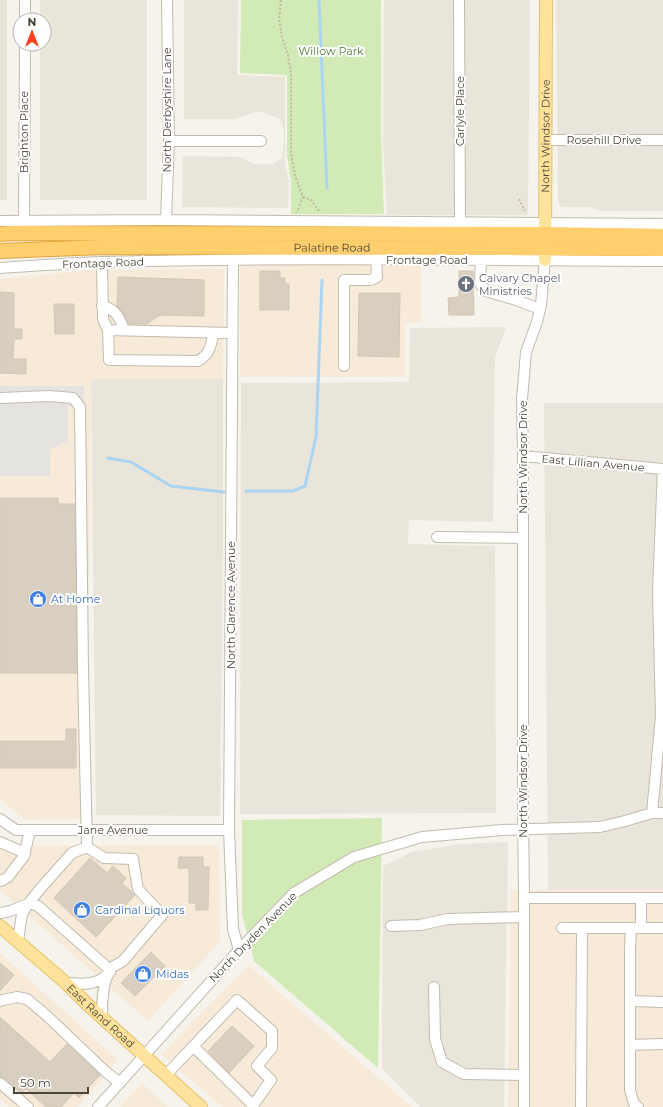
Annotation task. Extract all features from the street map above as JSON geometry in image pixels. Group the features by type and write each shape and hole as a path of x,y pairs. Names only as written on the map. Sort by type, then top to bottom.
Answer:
{"highway":[{"name":"Palatine Road","path":"0,234 545,241 663,249"},
{"name":"Palatine Road","path":"0,251 104,247 545,241 663,236"}],"main road":[{"name":"North Windsor Drive","path":"545,241 546,0"},
{"name":"East Rand Road","path":"0,926 66,983 102,1018 201,1107"}],"street":[{"path":"25,0 25,12"},
{"name":"North Derbyshire Lane","path":"166,220 169,141 167,0"},
{"name":"Carlyle Place","path":"459,0 460,222"},
{"name":"Brighton Place","path":"24,221 25,52"},
{"name":"Rosehill Drive","path":"546,140 663,140"},
{"path":"169,141 261,142"},
{"name":"Frontage Road","path":"0,221 166,220 460,222 545,241 663,261"},
{"name":"Frontage Road","path":"0,268 102,262 233,260 482,260 545,241 663,224"},
{"name":"North Windsor Drive","path":"524,1107 522,399 526,352 540,309 545,241"},
{"name":"North Clarence Avenue","path":"233,260 229,830 233,929 239,950"},
{"path":"344,366 344,280 372,280 377,277 376,260"},
{"path":"482,260 480,284 486,291 540,309"},
{"path":"102,262 102,306 103,319 108,330 109,360 198,362 208,353 214,333"},
{"path":"102,306 113,310 122,323 124,330"},
{"path":"108,330 232,333"},
{"path":"0,398 50,396 72,398 80,407 87,847"},
{"name":"East Lillian Avenue","path":"523,456 663,469"},
{"path":"652,813 661,716 658,591 663,469"},
{"path":"437,537 523,538"},
{"name":"North Dryden Avenue","path":"98,1107 239,950 294,893 354,857 422,837 502,830 600,827 652,813 663,813"},
{"name":"Jane Avenue","path":"0,819 16,830 229,830"},
{"path":"0,881 8,877 24,856 30,830"},
{"path":"0,842 25,853"},
{"path":"18,941 22,914 28,904 72,853 87,847"},
{"path":"66,983 85,984 100,981 108,972 122,961 162,915 138,889 132,859 104,858 87,847"},
{"path":"524,898 663,898"},
{"path":"635,1106 630,1090 630,949 636,928 641,898"},
{"path":"0,913 28,904 38,906 108,972"},
{"path":"391,926 420,925 448,919 524,917"},
{"path":"562,928 663,928"},
{"path":"581,1107 582,928"},
{"path":"102,1018 102,995 108,972"},
{"path":"434,987 435,1039 442,1062 464,1074 524,1075"},
{"path":"0,1001 17,997 27,999 106,1072 120,1083"},
{"path":"166,1075 193,1046 237,1000 272,1031 272,1048 257,1066 271,1080 252,1106 193,1046"},
{"path":"630,1002 663,1002"},
{"path":"630,1045 663,1044"},
{"path":"0,1083 28,1107"}],"path":[{"path":"281,0 279,18 291,73 291,153 295,176 303,197 297,212"},
{"path":"303,197 311,200 319,211"},
{"path":"519,199 525,211"}],"shaded area":[{"path":"0,0 7,0 7,200 0,200"},
{"path":"40,0 147,0 147,200 40,200 40,52 52,52 52,12 40,12"},
{"path":"184,0 238,0 237,75 285,77 285,163 289,181 288,208 182,207 183,156 240,157 254,164 273,164 282,158 284,140 283,126 280,119 258,111 235,119 184,119"},
{"path":"384,0 530,0 528,215 387,215 383,141"},
{"path":"556,0 663,0 663,211 600,211 590,207 561,207 558,202"},
{"path":"240,265 421,265 422,322 405,323 406,377 240,377"},
{"path":"224,269 223,379 91,379 86,819 25,820 0,799 0,279 89,270"},
{"path":"506,327 495,358 493,522 409,520 408,544 495,546 496,813 240,814 241,383 409,382 410,328"},
{"path":"91,379 223,379 220,816 96,815"},
{"path":"0,386 84,386 84,406 68,406 68,441 50,450 50,476 0,476"},
{"path":"544,403 663,403 663,890 548,890"},
{"path":"0,839 18,846 219,845 220,942 148,1021 0,890"},
{"path":"508,842 504,1107 421,1107 382,1069 383,866 412,852 460,844"},
{"path":"511,890 663,890 663,1107 508,1107"},
{"path":"0,953 118,1060 78,1107 9,1107 0,1099"},
{"path":"248,965 412,1107 223,1107 161,1055"},
{"path":"142,1083 168,1107 120,1107"}],"green space":[{"name":"Willow Park","path":"241,0 381,0 381,131 384,214 291,214 291,182 287,155 287,75 240,73"},
{"path":"382,818 378,1068 254,961 242,914 242,820"}],"building":[{"path":"260,271 280,271 280,278 285,278 285,284 289,284 289,310 260,310"},
{"name":"Calvary Chapel Ministries","path":"459,271 473,271 474,315 449,315 448,298 459,297"},
{"path":"118,277 204,280 204,316 160,315 147,324 129,324 124,314 117,306"},
{"path":"0,292 14,293 14,329 22,329 22,339 14,339 13,359 26,359 26,374 0,373"},
{"path":"359,293 400,293 399,357 358,356"},
{"path":"54,304 74,304 74,334 55,334"},
{"name":"At Home","path":"0,498 58,498 58,504 75,504 77,673 0,673"},
{"path":"66,729 76,729 76,768 0,768 0,741 66,741"},
{"path":"179,857 203,857 203,867 209,867 208,910 196,910 196,903 189,903 189,868 178,868"},
{"path":"90,858 107,873 113,866 126,878 122,883 135,895 96,937 54,898"},
{"name":"Midas","path":"151,952 165,966 135,996 121,983"},
{"path":"0,963 14,975 0,991"},
{"path":"0,1017 50,1062 67,1044 100,1075 79,1098 74,1093 61,1107 46,1107 26,1089 22,1093 0,1076"},
{"path":"232,1026 254,1046 229,1073 208,1051"}],"waterway":[{"path":"319,0 327,188"},
{"path":"246,491 293,491 305,486 316,437 322,280"},
{"path":"108,458 131,462 171,486 224,492"}],"place":[{"name":"Calvary Chapel Ministries","path":"466,284"},
{"name":"At Home","path":"38,599"},
{"name":"Cardinal Liquors","path":"82,910"},
{"name":"Midas","path":"143,974"}]}
